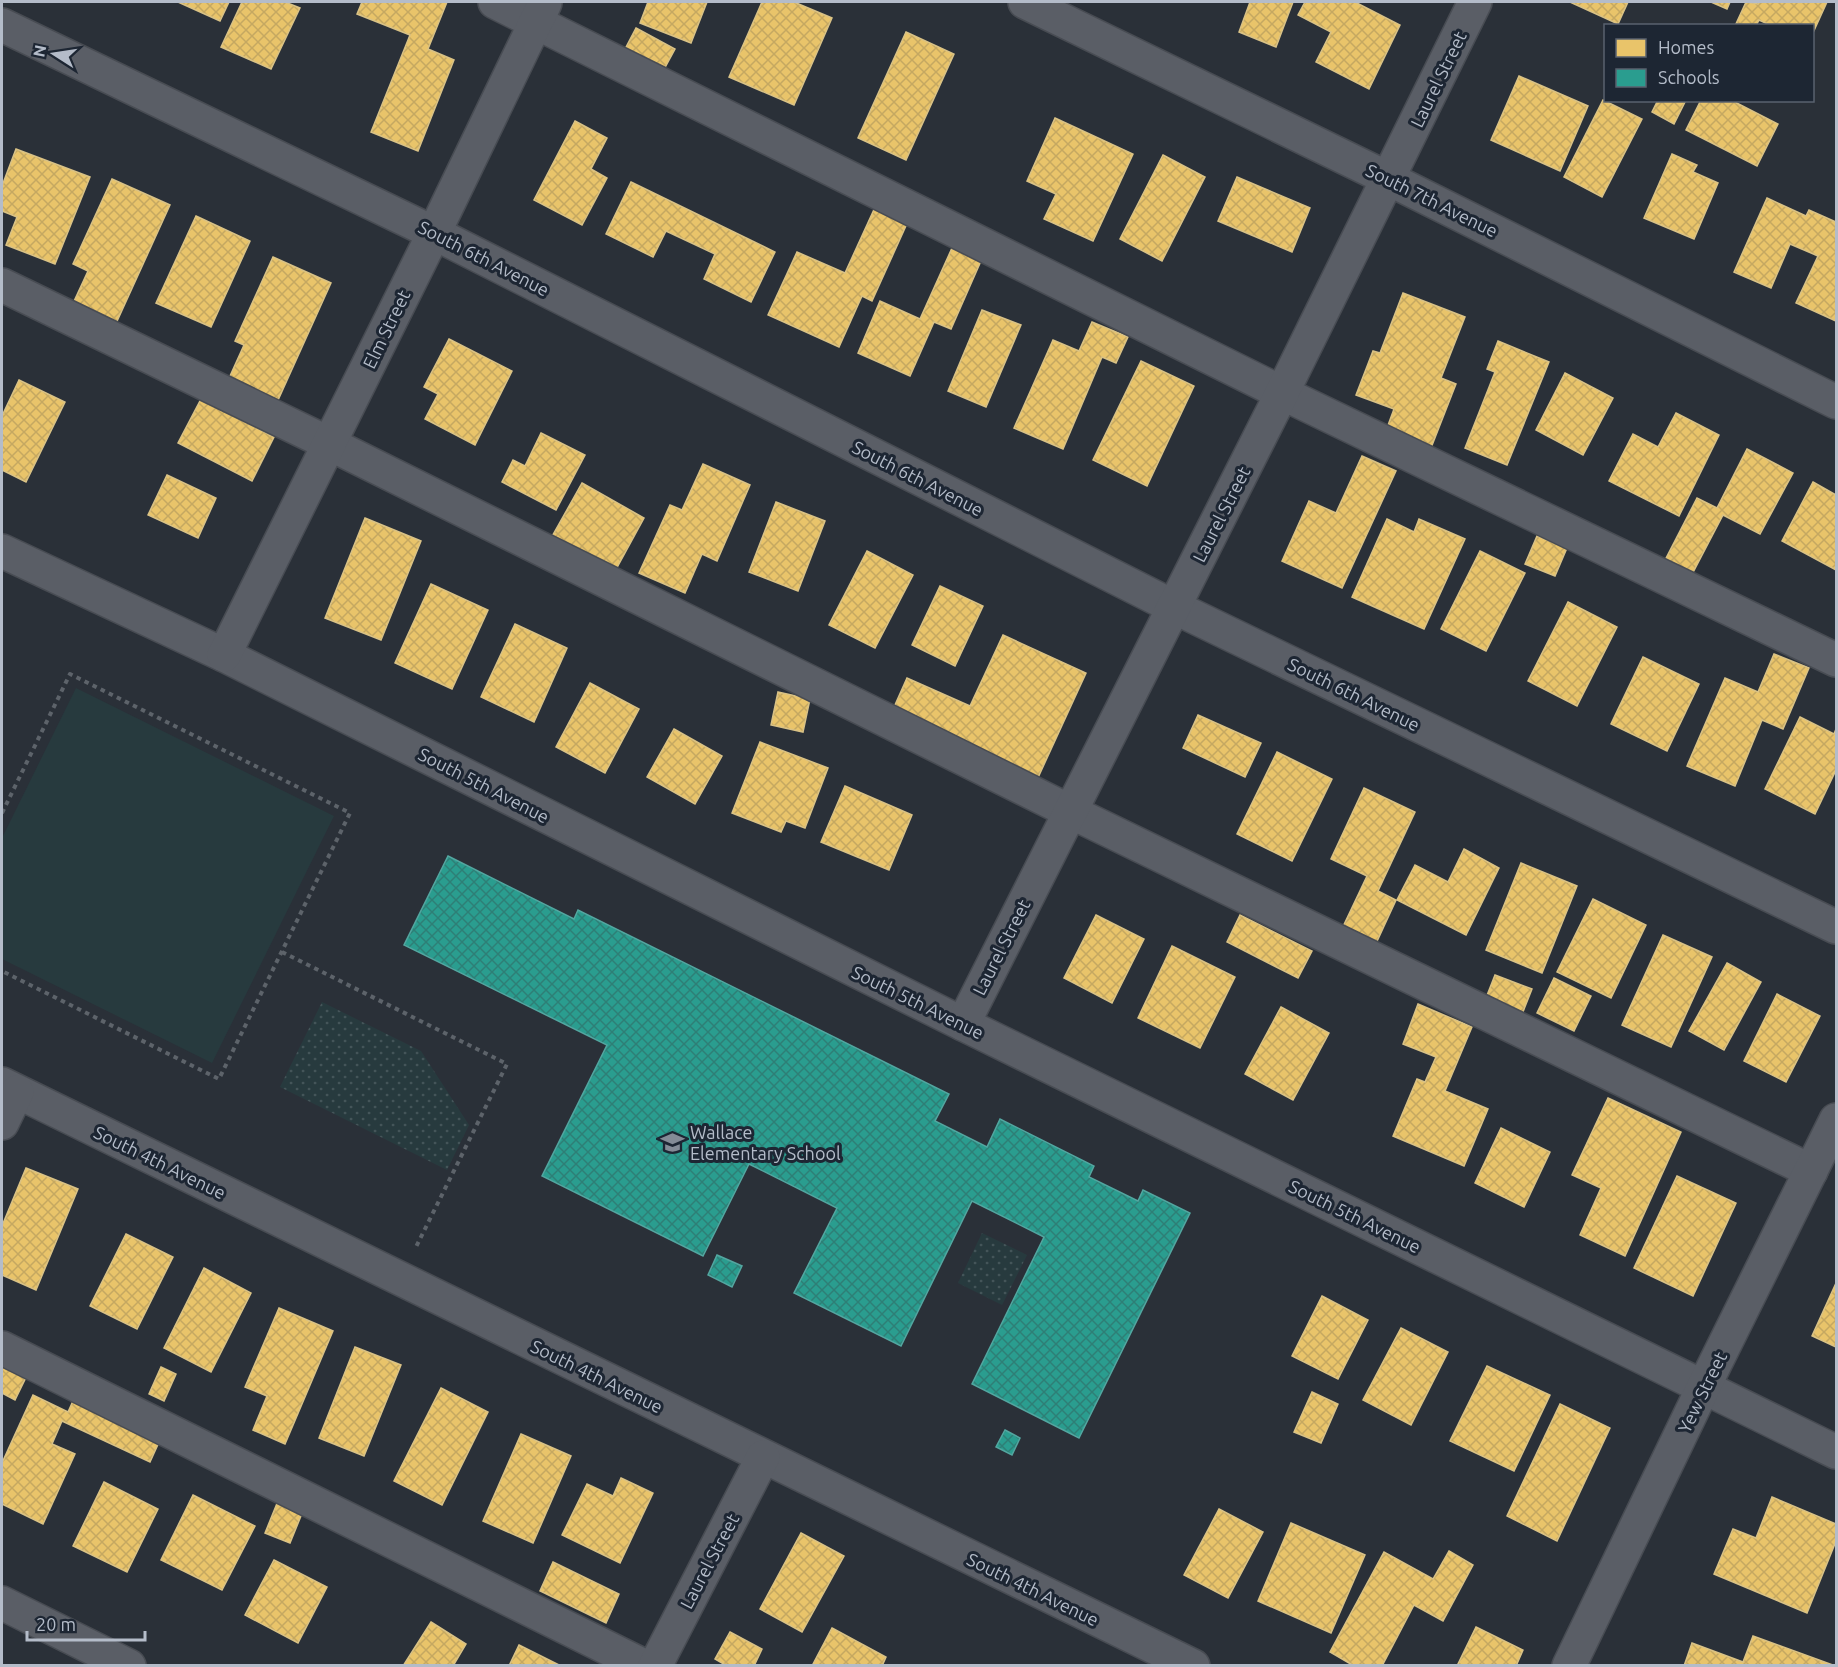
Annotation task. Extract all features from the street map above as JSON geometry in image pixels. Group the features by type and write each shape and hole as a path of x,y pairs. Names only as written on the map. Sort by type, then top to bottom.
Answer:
{"street":[{"path":"495,2 540,11 1282,393 1836,660"},
{"name":"South 7th Avenue","path":"1025,2 1389,179 1836,402"},
{"name":"Laurel Street","path":"963,1024 1282,393 1475,2"},
{"name":"Elm Street","path":"224,655 330,444 540,11"},
{"name":"South 6th Avenue","path":"2,25 434,232 1174,607 1836,927"},
{"path":"2,285 330,444 1069,812 1811,1171"},
{"name":"South 5th Avenue","path":"2,550 224,655 963,1024 1836,1452"},
{"path":"2,1123 9,1088"},
{"name":"South 4th Avenue","path":"9,1088 1193,1665"},
{"name":"Yew Street","path":"1569,1665 1836,1120"},
{"path":"2,1348 644,1665"},
{"name":"Laurel Street","path":"655,1665 763,1457"},
{"path":"2,1603 129,1665"}],"path":[{"path":"2,813 70,674 350,813 219,1079 2,970"},
{"path":"282,951 507,1064 400,1279"}],"green space":[{"path":"76,688 334,816 212,1063 2,959 2,838"},
{"path":"322,1002 421,1051 469,1125 447,1170 280,1087"},
{"path":"982,1233 1027,1255 1002,1305 958,1283"}],"building: Homes":[{"path":"178,2 229,2 220,21"},
{"path":"242,2 285,2 300,8 271,69 221,47"},
{"path":"362,2 447,2 428,49 454,60 418,151 371,132 410,35 357,14"},
{"path":"648,2 707,2 691,43 640,23"},
{"path":"762,2 794,2 832,18 794,105 729,77"},
{"path":"1250,2 1293,2 1276,47 1239,32"},
{"path":"1305,2 1355,2 1400,25 1369,89 1316,62 1331,32 1298,15"},
{"path":"1570,2 1628,2 1618,24"},
{"path":"1711,2 1730,2 1727,9"},
{"path":"1746,2 1758,4 1759,2 1827,2 1814,31 1814,24 1768,24 1759,20 1757,24 1736,24"},
{"path":"636,28 675,49 662,73 623,53"},
{"path":"906,32 954,54 906,160 858,138"},
{"path":"1519,76 1588,106 1560,171 1491,140"},
{"path":"1603,100 1642,119 1602,197 1564,177"},
{"path":"1657,102 1685,102 1674,124 1652,112"},
{"path":"1700,102 1735,102 1778,124 1757,166 1686,130"},
{"path":"1055,118 1133,154 1093,241 1044,219 1056,194 1027,181"},
{"path":"575,121 607,138 591,169 607,178 582,225 534,200"},
{"path":"16,149 90,177 55,264 6,245 17,217 2,211 2,186"},
{"path":"1672,154 1697,165 1693,172 1718,183 1694,239 1644,218"},
{"path":"1163,155 1205,177 1162,261 1120,239"},
{"path":"1237,177 1310,208 1292,252 1218,221"},
{"path":"112,179 170,205 113,330 70,310 88,271 73,264"},
{"path":"631,182 775,252 751,302 704,279 715,254 666,231 653,257 606,234"},
{"path":"1767,198 1806,216 1809,210 1836,222 1836,321 1796,303 1818,256 1790,244 1771,288 1734,272"},
{"path":"877,203 910,217 872,301 862,296 839,347 768,315 797,252 845,273"},
{"path":"196,216 250,241 211,327 156,303"},
{"path":"952,248 981,261 951,329 934,322 910,376 858,353 880,301 920,319"},
{"path":"273,257 331,283 274,409 225,387 244,345 235,341"},
{"path":"1403,293 1465,317 1441,378 1456,384 1429,453 1384,436 1394,409 1356,395 1373,351 1380,353"},
{"path":"982,310 1021,325 986,407 948,391"},
{"path":"1092,322 1128,337 1116,363 1102,357 1063,449 1014,428 1053,340 1079,351"},
{"path":"449,339 512,371 475,445 425,419 438,394 424,387"},
{"path":"1498,341 1549,362 1507,465 1465,448 1495,372 1487,369"},
{"path":"1141,361 1194,386 1147,486 1093,460"},
{"path":"1565,373 1613,398 1583,455 1536,430"},
{"path":"19,380 65,402 26,482 2,470 2,416"},
{"path":"201,399 274,437 252,481 178,443"},
{"path":"1676,413 1719,435 1679,516 1609,481 1633,434 1658,447"},
{"path":"541,433 585,455 556,510 502,482 513,460 525,466"},
{"path":"1747,449 1793,473 1760,534 1723,515 1688,582 1661,568 1697,498 1717,508"},
{"path":"1362,456 1396,471 1342,588 1282,561 1309,501 1336,513"},
{"path":"703,464 750,485 717,561 702,554 685,593 639,573 670,505 682,510"},
{"path":"167,475 216,498 198,538 148,515"},
{"path":"1813,482 1836,495 1836,570 1782,541"},
{"path":"582,483 644,518 608,584 545,549"},
{"path":"776,502 825,521 798,591 749,572"},
{"path":"365,518 421,541 381,640 325,618"},
{"path":"1387,519 1414,532 1419,519 1465,539 1424,629 1352,597"},
{"path":"1537,536 1567,548 1555,576 1525,564"},
{"path":"867,551 913,575 875,648 829,625"},
{"path":"1480,551 1525,573 1486,651 1441,629"},
{"path":"431,584 488,610 452,689 395,663"},
{"path":"940,586 983,606 955,666 912,645"},
{"path":"1568,602 1617,627 1577,706 1528,681"},
{"path":"515,624 567,648 534,722 481,697"},
{"path":"1003,635 1086,673 1036,782 890,716 907,678 970,706"},
{"path":"1774,654 1809,668 1783,729 1762,720 1735,786 1687,766 1725,678 1758,692"},
{"path":"1643,657 1699,684 1667,751 1611,724"},
{"path":"590,683 639,709 605,773 556,747"},
{"path":"778,692 810,699 803,732 771,725"},
{"path":"1198,715 1261,743 1245,777 1183,748"},
{"path":"1800,717 1834,734 1836,729 1836,770 1815,814 1765,789"},
{"path":"674,729 722,756 695,804 647,777"},
{"path":"760,742 828,768 805,828 786,821 781,832 732,813"},
{"path":"1277,752 1332,779 1292,861 1237,834"},
{"path":"845,786 912,815 889,870 821,842"},
{"path":"1364,788 1415,812 1378,891 1396,900 1373,950 1339,935 1367,876 1331,859"},
{"path":"1464,849 1499,868 1466,935 1397,900 1415,865 1448,882"},
{"path":"1521,863 1577,886 1542,973 1486,950"},
{"path":"1593,899 1646,925 1611,998 1557,972"},
{"path":"1096,915 1144,939 1112,1003 1064,978"},
{"path":"1240,915 1312,951 1298,978 1227,942"},
{"path":"1663,935 1712,957 1671,1047 1622,1025"},
{"path":"1172,946 1235,977 1200,1048 1138,1018"},
{"path":"1727,963 1761,982 1724,1050 1689,1031"},
{"path":"1495,975 1532,989 1519,1022 1482,1008"},
{"path":"1554,978 1591,996 1574,1031 1537,1013"},
{"path":"1777,994 1820,1016 1786,1082 1744,1061"},
{"path":"1418,1004 1472,1027 1445,1091 1488,1109 1464,1166 1393,1136 1417,1079 1425,1082 1436,1057 1403,1044"},
{"path":"1281,1007 1329,1033 1293,1100 1245,1074"},
{"path":"1608,1098 1681,1132 1625,1256 1580,1235 1601,1188 1572,1175"},
{"path":"1501,1128 1550,1152 1524,1207 1475,1183"},
{"path":"26,1168 78,1189 36,1290 2,1275 2,1226"},
{"path":"1677,1176 1736,1203 1693,1296 1634,1268"},
{"path":"126,1234 173,1257 137,1329 90,1306"},
{"path":"204,1268 251,1293 211,1372 164,1348"},
{"path":"1836,1283 1836,1347 1812,1336"},
{"path":"1322,1296 1368,1320 1338,1379 1292,1356"},
{"path":"279,1308 333,1331 285,1444 253,1430 267,1396 245,1387"},
{"path":"1401,1328 1448,1352 1411,1425 1363,1400"},
{"path":"355,1347 401,1365 364,1456 319,1438"},
{"path":"2,1356 30,1369 15,1400 2,1393"},
{"path":"1487,1366 1550,1395 1514,1471 1450,1441"},
{"path":"161,1367 176,1374 164,1401 149,1394"},
{"path":"441,1388 488,1412 442,1505 394,1481"},
{"path":"78,1390 164,1431 150,1462 62,1421 52,1444 75,1454 43,1524 2,1504 2,1463 33,1395 68,1412"},
{"path":"1312,1392 1338,1404 1321,1443 1294,1432"},
{"path":"1560,1404 1610,1428 1557,1541 1507,1516"},
{"path":"521,1434 571,1456 533,1543 483,1521"},
{"path":"621,1478 653,1493 620,1563 562,1535 587,1484 613,1496"},
{"path":"104,1482 158,1509 127,1572 73,1546"},
{"path":"193,1495 255,1526 222,1590 161,1560"},
{"path":"1772,1497 1836,1524 1836,1541 1807,1613 1714,1574 1733,1529 1756,1538"},
{"path":"278,1501 303,1511 290,1543 265,1533"},
{"path":"1219,1509 1263,1532 1228,1598 1184,1575"},
{"path":"1291,1523 1365,1555 1331,1633 1258,1601"},
{"path":"801,1533 844,1556 802,1632 760,1609"},
{"path":"1449,1551 1473,1565 1443,1621 1414,1605 1382,1666 1354,1666 1330,1652 1384,1552 1433,1579"},
{"path":"274,1560 327,1587 298,1643 245,1615"},
{"path":"553,1562 619,1594 606,1623 540,1591"},
{"path":"431,1622 466,1644 453,1666 403,1666"},
{"path":"1476,1627 1523,1650 1516,1666 1457,1666"},
{"path":"832,1628 886,1657 882,1666 812,1666"},
{"path":"730,1632 762,1649 754,1666 727,1666 715,1659"},
{"path":"1753,1636 1833,1665 1684,1666 1692,1643 1743,1662"},
{"path":"519,1645 561,1666 509,1666"}],"building: Schools":[{"path":"448,856 574,919 578,910 949,1094 935,1121 987,1147 1000,1119 1094,1166 1089,1177 1138,1201 1143,1190 1190,1213 1079,1438 972,1384 1044,1237 972,1201 901,1346 794,1293 837,1208 749,1164 703,1256 542,1176 607,1045 404,945"},
{"path":"717,1255 742,1266 732,1287 708,1275"},
{"path":"1005,1430 1020,1438 1012,1455 996,1447"}],"place":[{"name":"Wallace Elementary School","path":"672,1142"}]}
